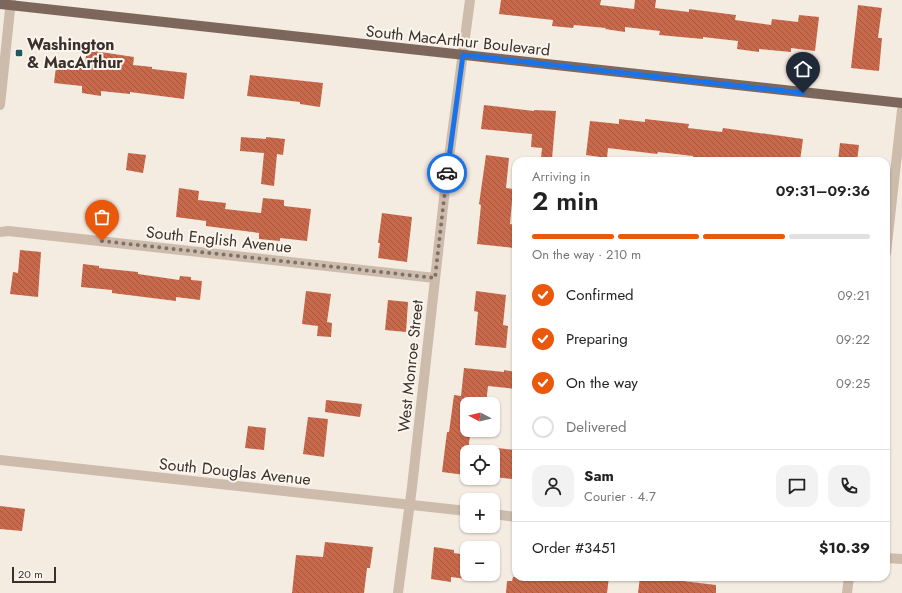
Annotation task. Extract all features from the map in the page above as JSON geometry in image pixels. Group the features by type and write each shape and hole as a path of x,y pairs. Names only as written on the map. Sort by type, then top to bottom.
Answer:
{"main road":[{"name":"South MacArthur Boulevard","path":"0,4 11,3 463,55 902,103"}],"street":[{"name":"West Monroe Street","path":"398,593 410,505 446,180 470,0"},
{"path":"0,105 11,3"},
{"path":"890,217 902,110"},
{"name":"South English Avenue","path":"0,232 8,231 435,278"},
{"name":"South Douglas Avenue","path":"0,460 460,510"},
{"path":"500,515 512,516"},
{"path":"890,558 902,559"},
{"path":"847,593 848,581"}],"building":[{"path":"501,0 601,0 600,5 634,9 635,0 656,0 655,8 689,12 689,9 736,15 735,20 771,25 772,19 798,22 799,15 819,17 815,51 791,48 791,52 759,49 759,52 737,49 738,41 703,37 703,39 659,35 660,31 625,27 625,32 605,29 606,28 574,25 573,28 552,26 553,20 499,14"},
{"path":"858,5 882,8 878,38 882,38 879,71 851,68"},
{"path":"87,50 134,57 133,65 187,73 184,99 130,92 130,94 101,91 101,96 82,93 82,86 54,83 57,59 85,62"},
{"path":"250,75 323,83 320,107 300,104 300,102 247,96"},
{"path":"484,105 534,111 556,111 552,157 541,157 542,148 531,147 532,134 481,129"},
{"path":"619,119 645,122 645,119 689,124 688,128 722,132 723,128 803,139 801,157 693,157 658,152 657,154 608,148 607,157 586,155 590,121 619,124"},
{"path":"241,137 285,139 283,155 277,154 274,186 261,184 264,153 240,151"},
{"path":"840,143 859,145 858,157 838,157"},
{"path":"128,153 146,155 143,173 126,170"},
{"path":"486,155 509,158 506,188 512,189 510,224 512,224 512,248 477,244 481,205 479,204"},
{"path":"179,188 199,191 198,200 226,203 225,209 261,213 263,198 284,200 284,206 311,209 307,241 280,238 280,241 259,239 259,233 206,226 206,221 176,217"},
{"path":"382,213 412,217 407,262 378,258 380,243 378,243"},
{"path":"20,250 41,252 38,297 10,294 13,272 18,273"},
{"path":"83,264 99,266 99,268 138,272 138,274 179,280 180,276 191,277 191,280 202,281 200,300 176,297 176,301 112,293 112,290 81,287"},
{"path":"306,291 331,294 327,322 332,323 331,337 317,336 318,326 302,324"},
{"path":"476,291 506,295 503,325 508,326 506,348 475,345 478,312 474,311"},
{"path":"388,300 408,302 406,332 385,330"},
{"path":"464,368 504,372 504,370 512,371 512,389 488,386 487,397 460,397 460,437 470,437 469,445 460,445 460,474 442,472 447,432 449,432 454,395 461,396"},
{"path":"326,400 362,404 360,417 325,412"},
{"path":"308,417 328,419 324,457 303,454"},
{"path":"248,426 266,428 264,450 245,448"},
{"path":"500,448 512,450 512,479 500,478"},
{"path":"0,506 25,509 22,531 0,529"},
{"path":"325,542 373,547 370,568 367,568 364,593 292,593 296,555 323,557"},
{"path":"434,547 454,550 454,553 460,554 460,578 451,577 451,582 431,579"},
{"path":"507,581 608,581 607,593 506,593"},
{"path":"640,581 682,581 716,585 716,593 638,593"}],"way so far":[{"path":"102,241 435,278 447,173"}],"place":[{"name":"Washington & MacArthur","path":"19,53"}],"route":[{"path":"447,173 463,55 803,93"}]}
